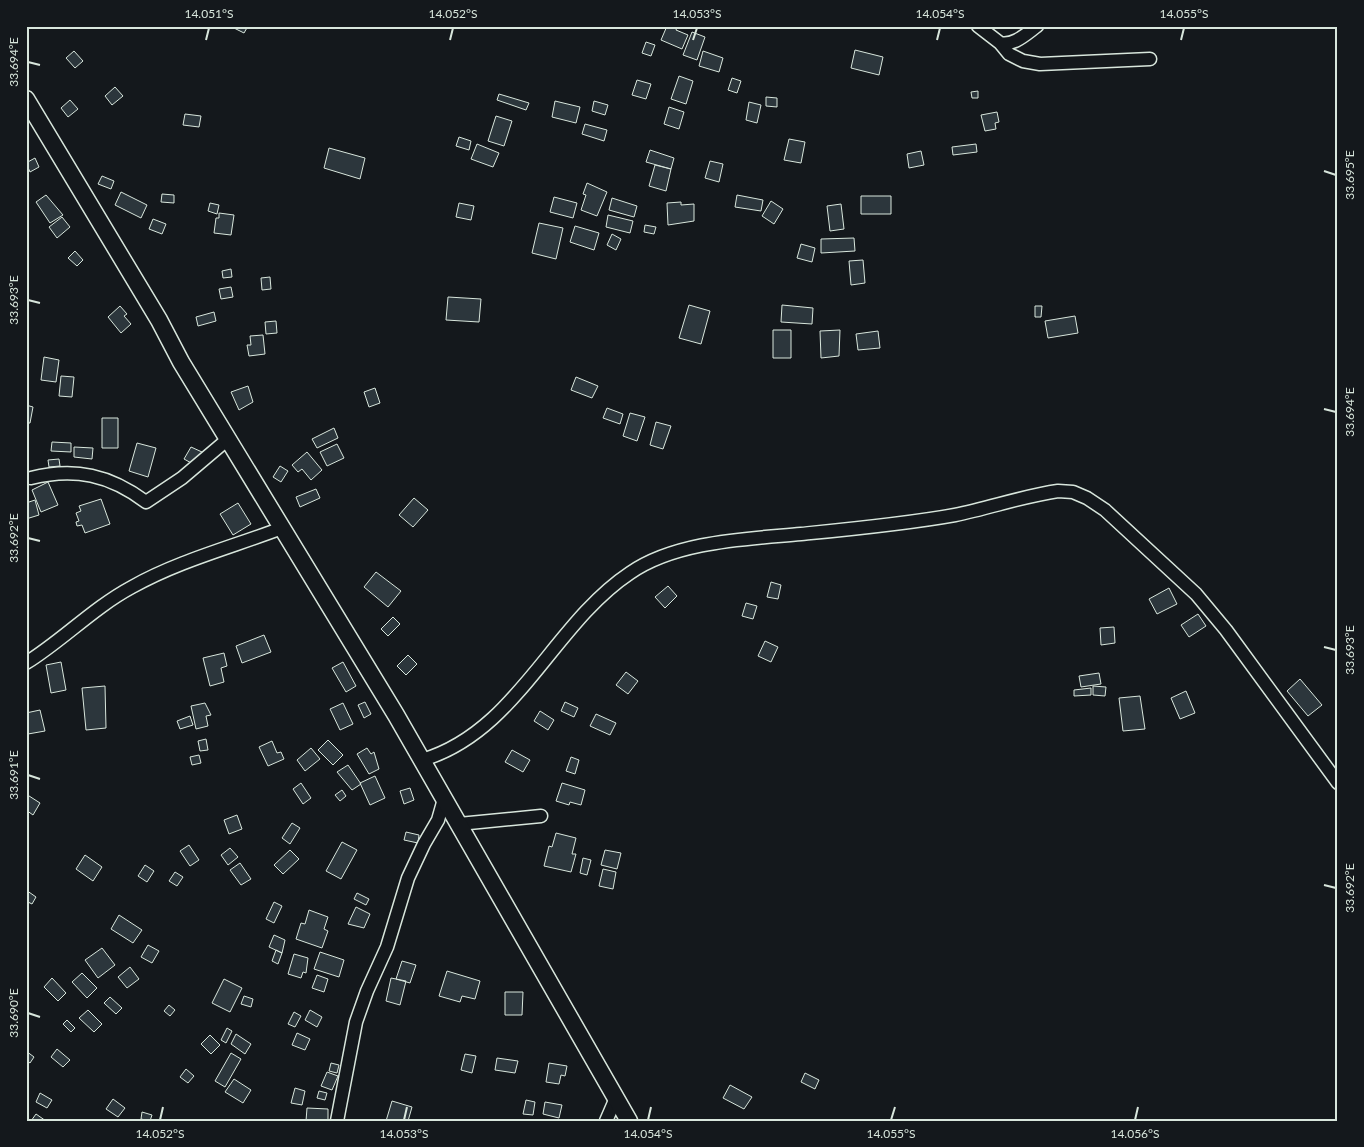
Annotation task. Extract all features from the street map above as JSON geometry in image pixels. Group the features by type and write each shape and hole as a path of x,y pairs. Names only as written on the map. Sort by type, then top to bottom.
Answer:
{"street":[{"path":"978,26 1000,43 1009,54 1023,61 1040,64 1150,59"},
{"path":"1000,43 1007,44 1016,40 1038,26"},
{"path":"26,99 159,320 180,362 422,760 629,1121"},
{"path":"31,478 53,472 91,475 120,485 146,502 182,478 228,440"},
{"path":"422,760 444,753 467,740 490,721 517,696 537,668 601,598 629,573 652,560 708,545 956,515 1058,491 1073,492 1087,498 1105,510 1196,594 1226,630 1338,783"},
{"path":"26,664 95,610 132,586 172,568 282,528"},
{"path":"337,1121 356,1022 367,991 387,947 408,878 438,820 444,799"},
{"path":"459,824 541,816"},
{"path":"606,1121 616,1098"}],"building":[{"path":"230,26 248,26 244,33"},
{"path":"667,26 675,26 677,27 676,30 688,35 682,49 661,40"},
{"path":"692,32 705,37 697,60 683,55"},
{"path":"646,42 655,45 651,56 642,53"},
{"path":"855,50 883,57 879,75 851,68"},
{"path":"74,51 83,61 75,68 66,58"},
{"path":"703,51 723,58 719,72 699,66"},
{"path":"679,76 693,81 686,104 671,99"},
{"path":"732,78 741,81 737,93 728,90"},
{"path":"637,80 651,84 646,99 632,95"},
{"path":"115,87 123,96 112,105 105,96"},
{"path":"978,91 978,98 972,98 971,92"},
{"path":"499,94 529,103 526,110 497,100"},
{"path":"766,97 777,98 777,107 766,106"},
{"path":"70,100 78,109 68,117 61,108"},
{"path":"555,101 580,107 576,123 552,117"},
{"path":"594,101 608,105 605,115 592,111"},
{"path":"749,102 761,105 757,123 746,120"},
{"path":"669,107 684,112 679,129 664,124"},
{"path":"997,112 999,122 995,123 996,129 985,131 981,115"},
{"path":"185,114 201,116 199,127 183,125"},
{"path":"496,116 512,121 504,146 488,141"},
{"path":"585,124 607,130 604,141 582,134"},
{"path":"459,137 471,141 469,150 456,146"},
{"path":"789,139 805,142 801,163 784,160"},
{"path":"477,144 499,153 493,167 471,159"},
{"path":"976,144 977,152 953,155 952,147"},
{"path":"329,148 365,158 360,179 324,168"},
{"path":"650,150 674,158 671,169 646,162"},
{"path":"921,151 924,165 909,168 907,154"},
{"path":"35,158 39,167 30,172 26,163"},
{"path":"710,161 723,164 719,182 705,178"},
{"path":"655,165 671,169 666,191 649,186"},
{"path":"102,176 114,181 111,189 98,184"},
{"path":"587,183 607,192 597,216 581,210 586,195 583,194"},
{"path":"121,192 147,205 141,218 115,205"},
{"path":"162,194 174,195 174,203 161,202"},
{"path":"46,195 63,215 50,223 36,202"},
{"path":"737,195 763,200 761,211 735,207"},
{"path":"861,196 891,196 891,214 861,214"},
{"path":"554,197 577,203 573,218 550,212"},
{"path":"612,198 637,206 634,217 609,210"},
{"path":"771,201 783,209 774,224 762,216"},
{"path":"681,202 681,205 694,204 694,221 668,225 667,203"},
{"path":"210,203 219,205 217,214 208,211"},
{"path":"459,203 474,206 471,220 456,217"},
{"path":"841,204 844,229 830,231 827,206"},
{"path":"219,213 234,215 231,235 214,233 216,218 219,218"},
{"path":"608,215 633,221 630,233 606,227"},
{"path":"62,217 70,227 57,238 49,227"},
{"path":"153,219 166,224 162,234 149,229"},
{"path":"539,223 563,228 556,259 532,253"},
{"path":"645,225 656,227 654,234 644,232"},
{"path":"575,226 599,233 594,250 570,242"},
{"path":"612,234 621,239 616,250 607,245"},
{"path":"854,238 855,251 821,253 821,239"},
{"path":"801,244 815,248 812,262 797,258"},
{"path":"75,251 83,260 77,266 68,258"},
{"path":"863,260 865,283 851,285 849,261"},
{"path":"231,269 232,277 223,278 222,271"},
{"path":"270,277 271,289 262,290 261,278"},
{"path":"231,287 233,297 221,299 219,289"},
{"path":"448,297 481,299 479,322 446,320"},
{"path":"689,305 710,311 701,344 679,338"},
{"path":"782,305 813,308 812,324 781,322"},
{"path":"120,306 127,314 124,316 131,324 121,333 108,317"},
{"path":"1035,306 1042,306 1041,317 1035,317"},
{"path":"214,312 216,321 198,326 196,317"},
{"path":"1075,316 1078,333 1048,338 1045,321"},
{"path":"276,321 277,333 266,334 265,322"},
{"path":"773,330 791,330 791,358 773,358"},
{"path":"840,330 839,356 821,358 820,331"},
{"path":"878,331 880,348 858,350 856,334"},
{"path":"263,335 265,354 249,356 247,345 251,345 250,336"},
{"path":"44,357 59,360 56,382 41,380"},
{"path":"61,376 74,377 72,397 59,396"},
{"path":"576,377 598,386 592,398 571,390"},
{"path":"248,386 253,402 239,410 231,392"},
{"path":"375,388 380,403 369,407 364,392"},
{"path":"26,405 33,407 30,423 26,423"},
{"path":"607,408 623,414 620,424 603,418"},
{"path":"630,413 645,417 637,441 623,436"},
{"path":"102,418 118,418 118,448 102,448"},
{"path":"656,422 671,426 663,449 650,445"},
{"path":"334,428 338,438 317,448 312,439"},
{"path":"52,442 71,443 71,452 51,451"},
{"path":"137,443 156,448 148,477 129,471"},
{"path":"337,444 344,458 327,466 320,452"},
{"path":"74,447 93,448 92,459 74,457"},
{"path":"191,447 202,452 195,465 184,459"},
{"path":"307,452 322,470 311,480 302,469 298,472 292,465"},
{"path":"59,459 60,466 49,467 48,460"},
{"path":"280,466 288,471 281,482 273,477"},
{"path":"48,482 58,505 41,512 32,490"},
{"path":"316,489 320,498 300,507 296,497"},
{"path":"414,498 428,510 413,527 399,515"},
{"path":"101,499 110,524 85,533 82,525 77,526 76,522 79,521 76,513 81,511 79,506"},
{"path":"35,500 39,515 26,519 26,503"},
{"path":"238,503 251,524 233,535 220,514"},
{"path":"376,572 401,591 388,607 364,587"},
{"path":"771,582 781,585 778,599 767,597"},
{"path":"668,586 677,596 665,608 655,597"},
{"path":"1169,588 1177,604 1157,614 1149,599"},
{"path":"746,603 757,606 753,619 742,616"},
{"path":"1198,614 1206,626 1189,637 1181,625"},
{"path":"393,617 400,624 388,636 381,629"},
{"path":"1114,627 1115,643 1101,645 1100,628"},
{"path":"264,635 271,652 242,663 236,646"},
{"path":"765,641 778,647 771,662 758,656"},
{"path":"224,653 227,666 221,668 224,682 210,686 203,658"},
{"path":"408,655 417,664 406,675 397,666"},
{"path":"61,662 66,690 51,693 46,665"},
{"path":"343,662 356,686 346,692 332,668"},
{"path":"626,672 638,681 628,694 616,685"},
{"path":"1099,673 1101,684 1081,687 1079,676"},
{"path":"1300,679 1322,705 1308,716 1287,691"},
{"path":"105,686 106,728 86,730 82,688"},
{"path":"1093,686 1106,687 1105,696 1093,695"},
{"path":"1091,688 1091,695 1074,696 1074,690"},
{"path":"1186,691 1195,713 1180,719 1171,698"},
{"path":"1140,696 1145,729 1123,731 1119,698"},
{"path":"365,702 371,714 364,718 358,705"},
{"path":"565,702 578,708 574,717 561,711"},
{"path":"205,703 211,715 206,716 208,726 196,729 191,706"},
{"path":"343,703 353,724 340,730 330,709"},
{"path":"40,710 45,731 28,734 26,713"},
{"path":"540,711 554,720 548,730 534,721"},
{"path":"596,714 616,723 610,735 590,726"},
{"path":"190,716 193,725 180,729 177,721"},
{"path":"206,739 208,750 200,751 198,741"},
{"path":"328,740 343,755 333,765 318,750"},
{"path":"272,741 277,753 281,752 284,759 268,766 259,747"},
{"path":"311,748 320,759 305,771 297,760"},
{"path":"367,748 371,754 374,752 379,769 369,774 357,754"},
{"path":"512,750 530,760 523,772 505,762"},
{"path":"199,755 201,763 192,765 190,757"},
{"path":"571,757 579,760 575,774 566,771"},
{"path":"348,765 361,784 352,790 337,772"},
{"path":"375,776 385,798 370,805 360,783"},
{"path":"301,783 311,798 303,804 293,789"},
{"path":"562,783 585,790 581,805 570,802 569,805 556,801"},
{"path":"410,788 414,800 404,804 400,791"},
{"path":"342,790 346,796 340,801 335,795"},
{"path":"26,794 40,803 33,815 26,810"},
{"path":"237,815 242,829 229,834 224,820"},
{"path":"292,823 300,828 290,844 282,838"},
{"path":"406,832 419,835 418,843 404,840"},
{"path":"556,833 576,838 572,854 576,854 571,872 544,866 549,846 552,847"},
{"path":"342,842 357,850 341,879 326,871"},
{"path":"189,845 199,860 190,866 180,851"},
{"path":"230,848 238,857 228,865 221,855"},
{"path":"290,850 299,859 283,874 274,865"},
{"path":"605,850 621,853 617,869 601,865"},
{"path":"85,855 102,867 93,881 76,869"},
{"path":"583,858 591,860 587,875 580,873"},
{"path":"240,863 251,879 241,885 230,870"},
{"path":"145,865 154,871 147,882 138,876"},
{"path":"603,869 616,872 613,889 599,886"},
{"path":"175,872 183,877 177,886 169,881"},
{"path":"26,890 36,897 32,904 26,901"},
{"path":"357,893 369,899 366,905 354,899"},
{"path":"274,902 282,906 274,923 266,919"},
{"path":"356,907 370,914 364,928 348,924"},
{"path":"309,910 328,917 324,929 328,931 322,948 296,939 301,923 305,924"},
{"path":"119,915 142,930 133,943 111,929"},
{"path":"274,935 285,940 282,953 269,947"},
{"path":"148,945 159,951 152,963 141,957"},
{"path":"102,948 115,965 98,978 85,960"},
{"path":"276,950 282,953 278,964 272,961"},
{"path":"320,952 344,960 339,977 314,969"},
{"path":"294,954 308,958 306,973 303,972 301,978 288,974"},
{"path":"402,961 416,965 410,983 396,979"},
{"path":"130,967 139,979 127,988 118,977"},
{"path":"447,971 480,981 475,999 462,996 460,1002 439,996"},
{"path":"82,973 97,988 87,998 72,982"},
{"path":"317,975 328,979 324,992 312,988"},
{"path":"52,978 66,993 58,1001 44,987"},
{"path":"391,978 406,981 400,1005 386,1001"},
{"path":"224,979 242,988 230,1012 212,1003"},
{"path":"505,992 523,992 522,1015 505,1015"},
{"path":"244,996 253,999 251,1007 241,1004"},
{"path":"110,997 122,1008 116,1014 104,1003"},
{"path":"169,1005 175,1010 170,1016 164,1011"},
{"path":"88,1010 102,1024 94,1032 79,1018"},
{"path":"310,1010 322,1017 317,1027 305,1020"},
{"path":"294,1012 301,1016 295,1027 288,1024"},
{"path":"67,1020 75,1028 71,1032 63,1024"},
{"path":"227,1028 232,1031 226,1043 221,1040"},
{"path":"297,1033 310,1039 305,1050 292,1045"},
{"path":"236,1034 251,1044 245,1054 231,1044"},
{"path":"210,1035 220,1045 211,1054 201,1044"},
{"path":"57,1049 70,1060 63,1067 51,1057"},
{"path":"26,1051 34,1057 30,1063 26,1060"},
{"path":"231,1053 241,1059 225,1087 215,1081"},
{"path":"465,1054 476,1056 472,1073 461,1070"},
{"path":"497,1058 518,1061 515,1073 495,1070"},
{"path":"331,1063 339,1065 337,1073 329,1071"},
{"path":"549,1063 567,1066 565,1076 561,1075 559,1084 546,1082"},
{"path":"186,1069 194,1076 188,1083 180,1077"},
{"path":"327,1072 338,1076 332,1090 321,1086"},
{"path":"805,1073 819,1080 815,1089 801,1082"},
{"path":"234,1079 251,1090 243,1103 225,1092"},
{"path":"730,1085 752,1097 744,1109 723,1098"},
{"path":"295,1088 305,1091 302,1105 291,1103"},
{"path":"319,1091 327,1093 325,1100 317,1098"},
{"path":"40,1093 52,1100 47,1108 36,1102"},
{"path":"113,1099 125,1108 118,1117 106,1109"},
{"path":"526,1100 535,1102 533,1115 523,1114"},
{"path":"392,1101 412,1107 408,1121 386,1121"},
{"path":"545,1102 562,1105 559,1118 543,1114"},
{"path":"307,1108 328,1109 328,1121 306,1121"},
{"path":"142,1112 152,1115 150,1121 141,1119"},
{"path":"36,1114 46,1121 31,1121"}]}
